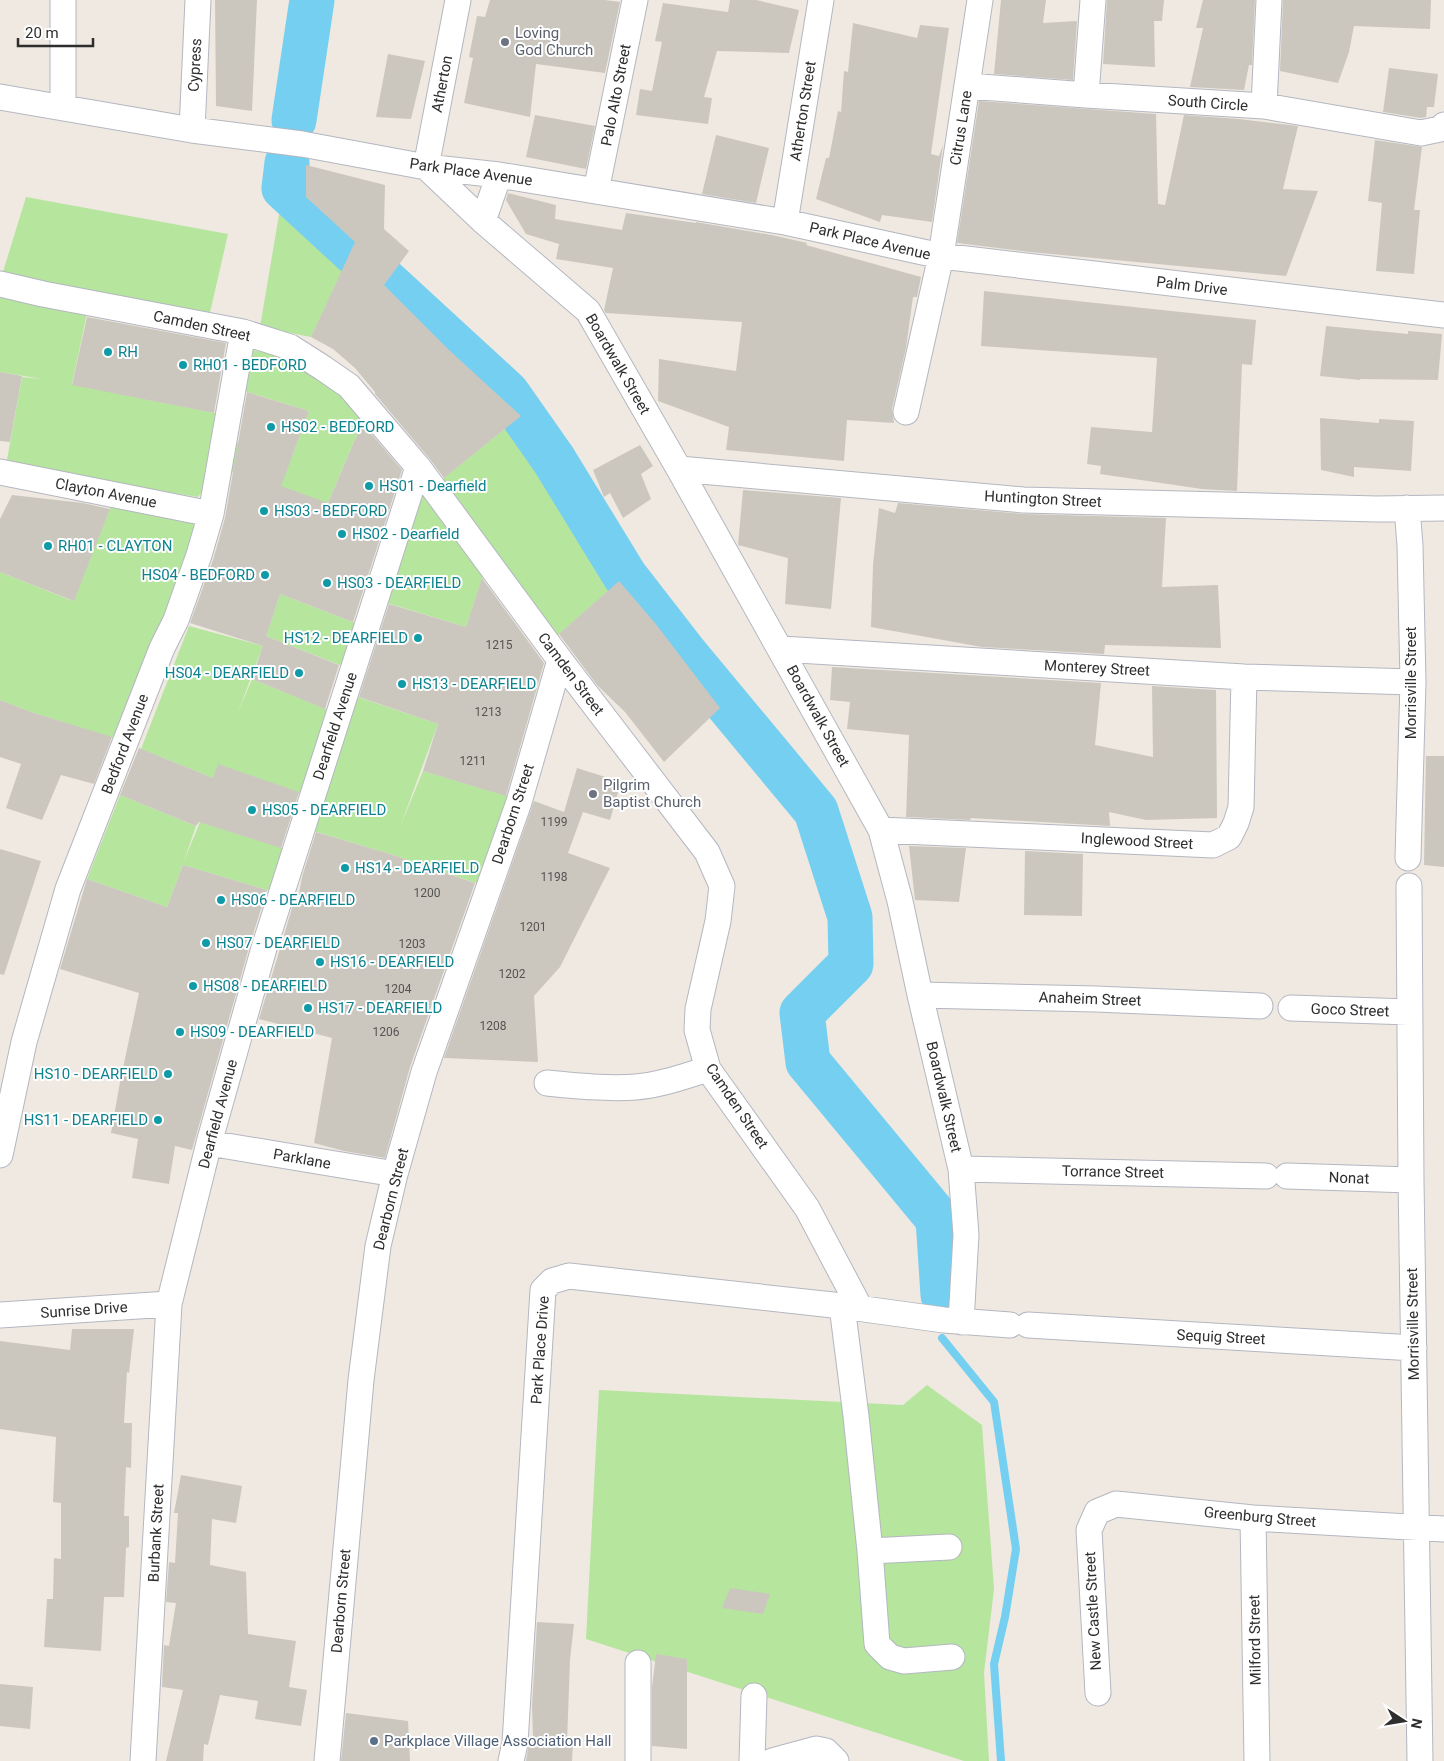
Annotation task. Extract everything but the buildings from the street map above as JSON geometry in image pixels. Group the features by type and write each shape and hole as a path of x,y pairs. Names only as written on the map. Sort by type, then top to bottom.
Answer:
{"street":[{"path":"63,0 63,108"},
{"name":"Cypress","path":"192,130 198,0"},
{"name":"Atherton","path":"426,167 458,0"},
{"name":"Palo Alto Street","path":"596,191 635,0"},
{"name":"Atherton Street","path":"785,222 821,0"},
{"name":"Citrus Lane","path":"906,412 941,256 980,0"},
{"path":"1086,95 1093,0"},
{"path":"1264,106 1269,0"},
{"name":"South Circle","path":"968,86 1264,106 1420,134 1440,129 1444,125"},
{"name":"Park Place Avenue","path":"0,97 192,130 302,144 426,167 499,175 785,222 941,256"},
{"name":"Boardwalk Street","path":"426,167 482,221 588,310 680,469 881,830 900,901 961,1169 966,1235 961,1322"},
{"path":"482,221 499,175"},
{"name":"Palm Drive","path":"941,256 1444,315"},
{"name":"Camden Street","path":"0,284 243,332 290,347 349,386 418,468 560,660 707,852 722,886 718,921 698,1009 696,1030 708,1069 807,1208 851,1307"},
{"name":"Bedford Avenue","path":"0,1155 24,1042 68,889 162,648 176,620 199,555 211,514 243,332"},
{"name":"Dearfield Avenue","path":"169,1304 209,1143 264,948 418,468"},
{"name":"Huntington Street","path":"680,469 1023,500 1377,509 1444,508"},
{"name":"Clayton Avenue","path":"3,480 211,514"},
{"name":"Morrisville Street","path":"1407,508 1410,545 1413,682 1408,858"},
{"name":"Monterey Street","path":"781,649 1244,677 1413,682"},
{"name":"Dearborn Street","path":"327,1761 361,1380 378,1246 395,1174 424,1072 519,802 560,660"},
{"name":"Inglewood Street","path":"881,830 1213,845 1229,837 1241,807 1244,677"},
{"name":"Morrisville Street","path":"1409,886 1410,1180 1420,1761"},
{"name":"Anaheim Street","path":"920,995 1096,999 1260,1006"},
{"name":"Goco Street","path":"1291,1008 1409,1012"},
{"path":"547,1083 602,1088 637,1087 668,1081 708,1069"},
{"name":"Parklane","path":"209,1143 395,1174"},
{"name":"Torrance Street","path":"961,1169 1276,1176"},
{"name":"Nonat","path":"1276,1176 1410,1180"},
{"name":"Park Place Drive","path":"513,1752 543,1290 552,1281 569,1276 851,1307 961,1322"},
{"name":"Sunrise Drive","path":"0,1315 169,1304"},
{"name":"Burbank Street","path":"143,1761 169,1304"},
{"path":"851,1307 856,1416 870,1551 876,1644 890,1657 904,1661 952,1657"},
{"name":"Sequig Street","path":"961,1322 1414,1348"},
{"name":"Greenburg Street","path":"1089,1530 1096,1512 1116,1504 1253,1518 1444,1529"},
{"name":"Milford Street","path":"1253,1518 1257,1761"},
{"name":"New Castle Street","path":"1089,1530 1098,1693"},
{"path":"870,1551 949,1547"},
{"path":"638,1663 638,1761"},
{"path":"752,1761 754,1696"},
{"path":"772,1761 816,1749 826,1751 836,1761"}],"green space":[{"path":"26,197 228,234 209,317 2,275"},
{"path":"281,203 349,256 311,337 260,327"},
{"path":"0,292 88,309 72,384 224,415 212,479 198,497 6,465 22,377 42,379 0,372"},
{"path":"251,350 288,356 322,377 364,418 328,503 228,471 237,443 292,456 309,411 244,391"},
{"path":"521,416 554,460 597,542 625,576 556,637 440,481"},
{"path":"422,486 484,573 466,627 387,603"},
{"path":"111,506 200,519 126,742 31,712 0,700 0,572 73,601"},
{"path":"280,594 358,624 345,667 266,636"},
{"path":"189,626 263,646 238,712 252,679 331,711 306,795 219,765 213,778 141,749"},
{"path":"352,695 438,724 400,827 423,771 508,796 479,884 310,830"},
{"path":"120,795 196,826 184,861 200,822 289,850 274,892 183,865 167,907 87,879"},
{"path":"927,1385 982,1425 994,1589 984,1673 989,1761 964,1761 586,1639 599,1390 903,1405"}],"waterway":[{"path":"294,120 312,0"},
{"path":"287,163 284,188 507,393 554,460 625,576 684,652 816,811 850,917 851,964 802,1013 808,1062 938,1219 943,1295"},
{"path":"942,1338 994,1402 1016,1549 1005,1617 994,1664 1001,1761"}],"place":[{"name":"Loving God Church","path":"505,42"},
{"name":"RH","path":"108,352"},
{"name":"RH01 - BEDFORD","path":"183,365"},
{"name":"HS02 - BEDFORD","path":"271,427"},
{"name":"HS01 - Dearfield","path":"369,486"},
{"name":"HS03 - BEDFORD","path":"264,511"},
{"name":"HS02 - Dearfield","path":"342,534"},
{"name":"RH01 - CLAYTON","path":"48,546"},
{"name":"HS04 - BEDFORD","path":"265,575"},
{"name":"HS03 - DEARFIELD","path":"327,583"},
{"name":"HS12 - DEARFIELD","path":"418,638"},
{"name":"HS04 - DEARFIELD","path":"299,673"},
{"name":"HS13 - DEARFIELD","path":"402,684"},
{"name":"Pilgrim Baptist Church","path":"593,794"},
{"name":"HS05 - DEARFIELD","path":"252,810"},
{"name":"HS14 - DEARFIELD","path":"345,868"},
{"name":"HS06 - DEARFIELD","path":"221,900"},
{"name":"HS07 - DEARFIELD","path":"206,943"},
{"name":"HS16 - DEARFIELD","path":"320,962"},
{"name":"HS08 - DEARFIELD","path":"193,986"},
{"name":"HS17 - DEARFIELD","path":"308,1008"},
{"name":"HS09 - DEARFIELD","path":"180,1032"},
{"name":"HS10 - DEARFIELD","path":"168,1074"},
{"name":"HS11 - DEARFIELD","path":"158,1120"},
{"name":"Parkplace Village Association Hall","path":"374,1741"}]}
